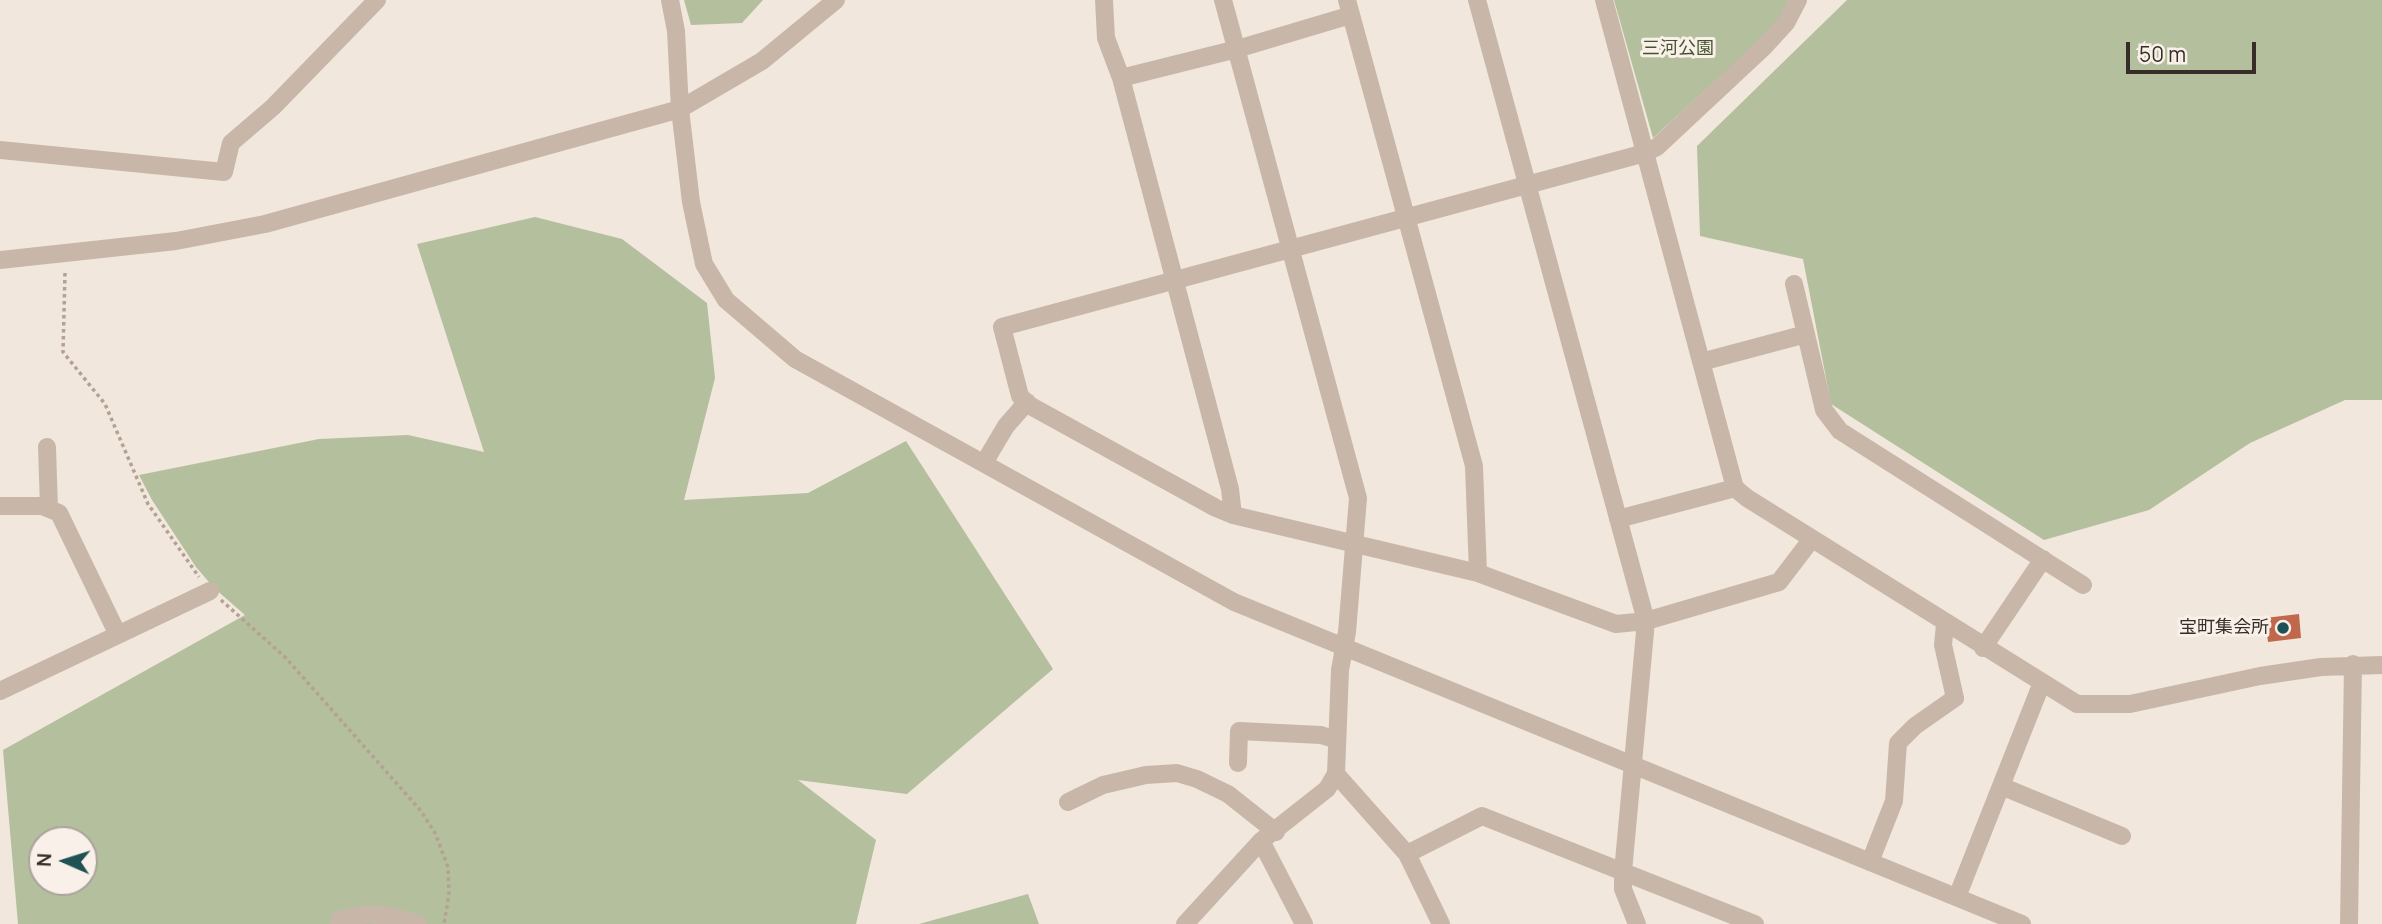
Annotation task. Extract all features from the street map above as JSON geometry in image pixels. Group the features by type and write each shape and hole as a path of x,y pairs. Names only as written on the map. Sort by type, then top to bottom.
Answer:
{"street":[{"path":"0,150 224,172 231,143 273,107 377,0"},
{"path":"670,0 676,32 680,109 691,202 704,264 726,300 795,359 1234,602 1343,649 2022,924"},
{"path":"0,260 176,241 265,224 680,109 761,61 836,0"},
{"path":"1104,0 1107,38 1121,78 1230,489 1233,515"},
{"path":"1185,924 1268,836 1327,789 1336,774 1343,649 1358,498 1223,0"},
{"path":"1477,0 1646,621 1623,872 1623,889 1637,924"},
{"path":"1604,0 1735,488 1945,625 2041,685 2077,704 2130,704 2260,676 2353,664 2382,665"},
{"path":"1798,0 1786,23 1764,47 1657,147 1645,153 1002,327 1020,396 1027,402 1233,515 1478,573 1604,620 1627,625 1646,621 1779,582 1811,540"},
{"path":"1121,78 1237,49 1349,8 1474,467 1478,573"},
{"path":"1794,284 1824,410 1840,431 2083,585"},
{"path":"1701,362 1806,334"},
{"path":"984,463 1006,426 1027,402"},
{"path":"47,447 49,508"},
{"path":"1618,519 1735,488"},
{"path":"0,506 49,508 59,513 118,635"},
{"path":"1983,648 2043,559"},
{"path":"0,691 210,591"},
{"path":"1870,862 1894,801 1898,743 1915,726 1955,698 1943,645 1945,625"},
{"path":"2349,924 2353,664"},
{"path":"1957,897 2041,685"},
{"path":"1238,763 1239,731 1321,735 1337,740"},
{"path":"1068,802 1103,785 1146,775 1177,773 1228,794 1268,836 1304,924"},
{"path":"1336,774 1407,854 1441,924"},
{"path":"2001,786 2122,836"},
{"path":"1407,854 1482,816 1755,924"},
{"path":"339,920 367,914 390,916 418,924"}],"path":[{"path":"65,272 63,352 105,404 148,504 182,556 210,591 286,658 421,811 435,833 448,867 449,894 444,924"}],"green space":[{"path":"684,0 763,0 742,23 691,25"},
{"name":"三河公園","path":"1614,0 1788,0 1781,21 1653,138"},
{"path":"1847,0 2382,0 2382,400 2345,400 2250,443 2149,510 2044,540 1831,404 1803,259 1700,236 1697,146"},
{"path":"535,217 622,239 707,303 715,378 684,500 808,493 906,441 1053,669 907,794 798,780 876,840 856,924 18,924 3,750 245,615 214,588 196,567 152,500 139,475 319,439 408,435 484,452 417,244"},
{"path":"1028,894 1039,924 919,924"}],"building":[{"name":"宝町集会所","path":"2299,614 2301,638 2268,642 2265,618"}],"place":[{"name":"宝町集会所","path":"2283,628"}]}
